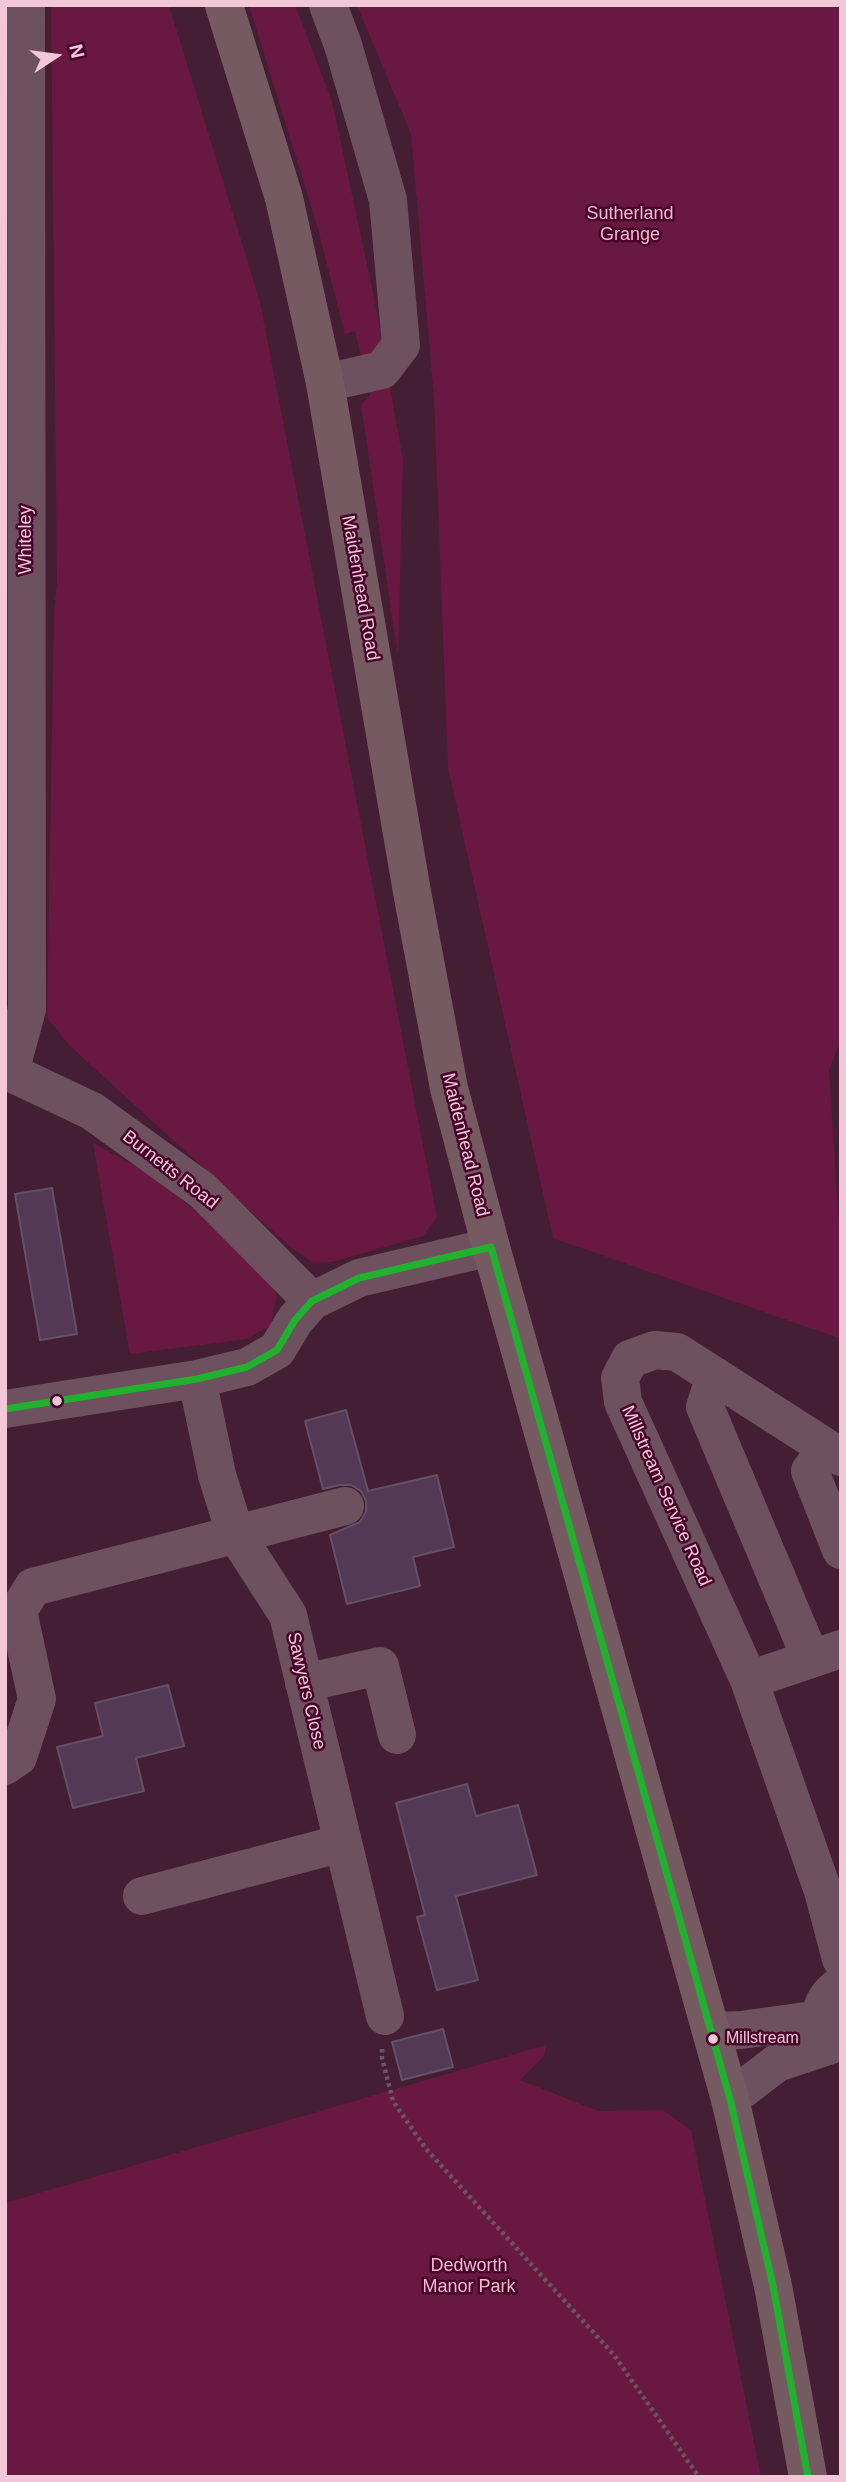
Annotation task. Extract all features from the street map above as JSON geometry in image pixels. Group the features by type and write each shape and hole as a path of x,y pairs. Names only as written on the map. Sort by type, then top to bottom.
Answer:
{"main road":[{"name":"Maidenhead Road","path":"224,5 284,198 325,383 409,878 449,1088 491,1247 730,2099 773,2286 808,2477"}],"street":[{"name":"Whiteley","path":"8,1071 27,1009 26,5"},
{"path":"325,383 382,370 401,345 388,201 343,45 328,5"},
{"name":"Burnetts Road","path":"8,1071 92,1111 203,1191 312,1301"},
{"path":"5,1409 197,1379 247,1367 277,1350 295,1320 312,1301 359,1278 491,1247"},
{"name":"Millstream Service Road","path":"841,1550 810,1471 833,1452 677,1352 655,1350 630,1359 620,1378 623,1402 749,1680 823,1891 841,1959"},
{"path":"715,1376 705,1407 826,1654 749,1680"},
{"name":"Sawyers Close","path":"197,1379 217,1475 235,1533 288,1615 384,2016"},
{"path":"5,1766 18,1757 37,1699 18,1611 33,1587 345,1506"},
{"path":"304,1683 380,1665 397,1735"},
{"path":"142,1896 343,1843"},
{"path":"831,2039 825,1999 841,1985"},
{"path":"712,2031 741,2030 831,2039"},
{"path":"730,2099 777,2063 831,2039"}],"path":[{"path":"384,2016 382,2058 393,2101 399,2110 426,2149 614,2355 699,2477"}],"green space":[{"path":"51,5 169,5 260,302 437,1217 423,1236 332,1262 313,1263 289,1246 70,1046 47,1018 54,613 57,581"},
{"path":"249,5 295,5 332,101 375,302 403,460 398,656 361,405 370,395 355,331 345,334 316,222"},
{"name":"Sutherland Grange","path":"357,5 841,5 841,1039 829,1070 841,1256 841,1339 553,1238 448,768 434,399 411,134"},
{"path":"93,1143 150,1174 270,1272 277,1298 270,1326 247,1339 130,1354"},
{"name":"Dedworth Manor Park","path":"546,2045 544,2056 520,2080 598,2111 663,2110 691,2130 761,2477 5,2477 5,2203"}],"building":[{"path":"52,1188 77,1334 40,1340 15,1194"},
{"path":"346,1410 368,1491 437,1475 454,1547 413,1557 420,1586 347,1604 330,1535 360,1522 366,1512 366,1501 361,1491 351,1485 323,1489 305,1421"},
{"path":"168,1685 184,1746 136,1758 144,1791 73,1808 57,1747 103,1736 95,1703"},
{"path":"467,1784 476,1816 518,1805 537,1875 456,1896 478,1980 437,1990 417,1917 425,1915 396,1803"},
{"path":"443,2029 453,2067 402,2080 392,2042"}],"transit line":[{"path":"491,1247 730,2099 773,2286 808,2477"},
{"path":"5,1409 197,1379 247,1367 277,1350 295,1320 312,1301 359,1278 491,1247"}],"place":[{"name":"Millstream","path":"713,2039"}]}
